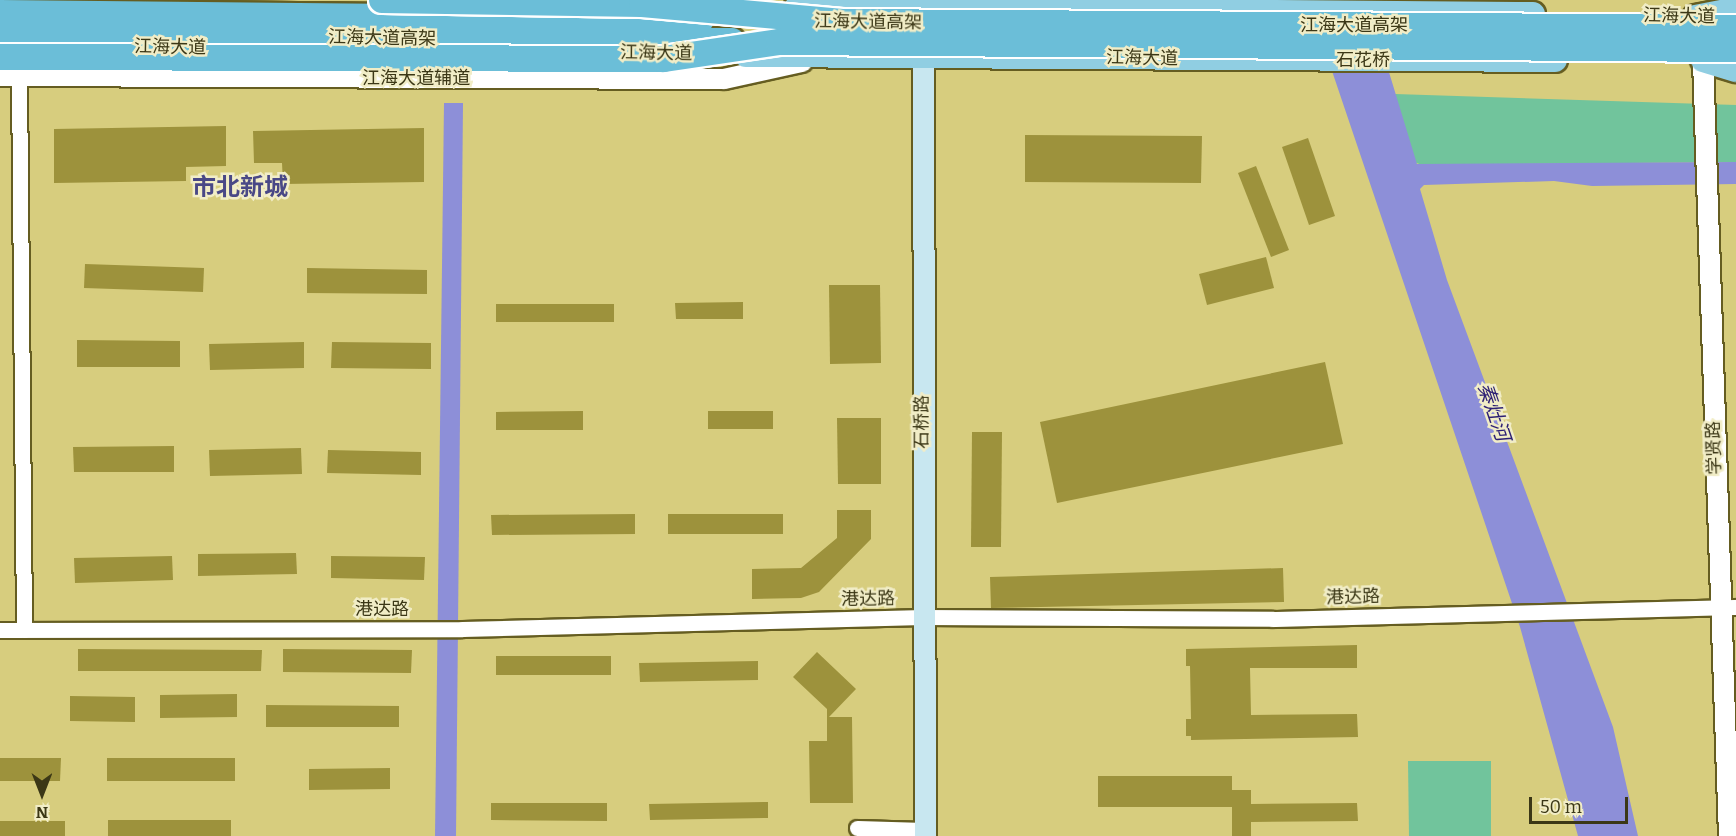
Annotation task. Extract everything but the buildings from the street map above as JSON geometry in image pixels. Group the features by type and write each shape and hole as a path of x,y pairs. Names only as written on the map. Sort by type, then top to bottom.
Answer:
{"highway":[{"path":"382,0 642,4 842,22"},
{"name":"江海大道高架","path":"0,12 842,22 1736,28"},
{"name":"江海大道高架","path":"0,34 1695,55 1736,50"},
{"path":"0,57 664,59 779,42"},
{"path":"1695,55 1736,56"}],"main road":[{"path":"0,1 878,9 918,4"},
{"name":"江海大道","path":"918,4 1300,12 1736,17"},
{"name":"石桥路","path":"918,4 919,833"},
{"path":"1695,17 1736,9"},
{"name":"江海大道","path":"0,45 1312,60"},
{"path":"1695,55 1736,60"},
{"path":"1695,55 1736,70"},
{"name":"石花桥","path":"1312,60 1695,55"}],"street":[{"path":"813,0 878,9"},
{"name":"学贤路","path":"1695,55 1706,155 1727,607 1729,836"},
{"name":"江海大道辅道","path":"10,76 724,79 830,56"},
{"path":"10,76 24,630"},
{"name":"港达路","path":"0,630 462,629 918,617 1273,619 1508,612 1584,613 1727,607"},
{"path":"857,828 919,833"}],"green space":[{"path":"1395,94 1736,105 1736,162 1422,165 1414,162"},
{"path":"1408,761 1491,761 1491,836 1409,836"}],"water":[{"name":"秦灶河","path":"1308,0 1367,0 1417,164 1736,162 1736,184 1592,186 1554,181 1424,185 1420,189 1447,280 1613,727 1638,836 1578,836 1520,627"},
{"path":"444,103 463,103 456,836 435,836"}],"district":[{"name":"市北新城","path":"240,188"}]}
